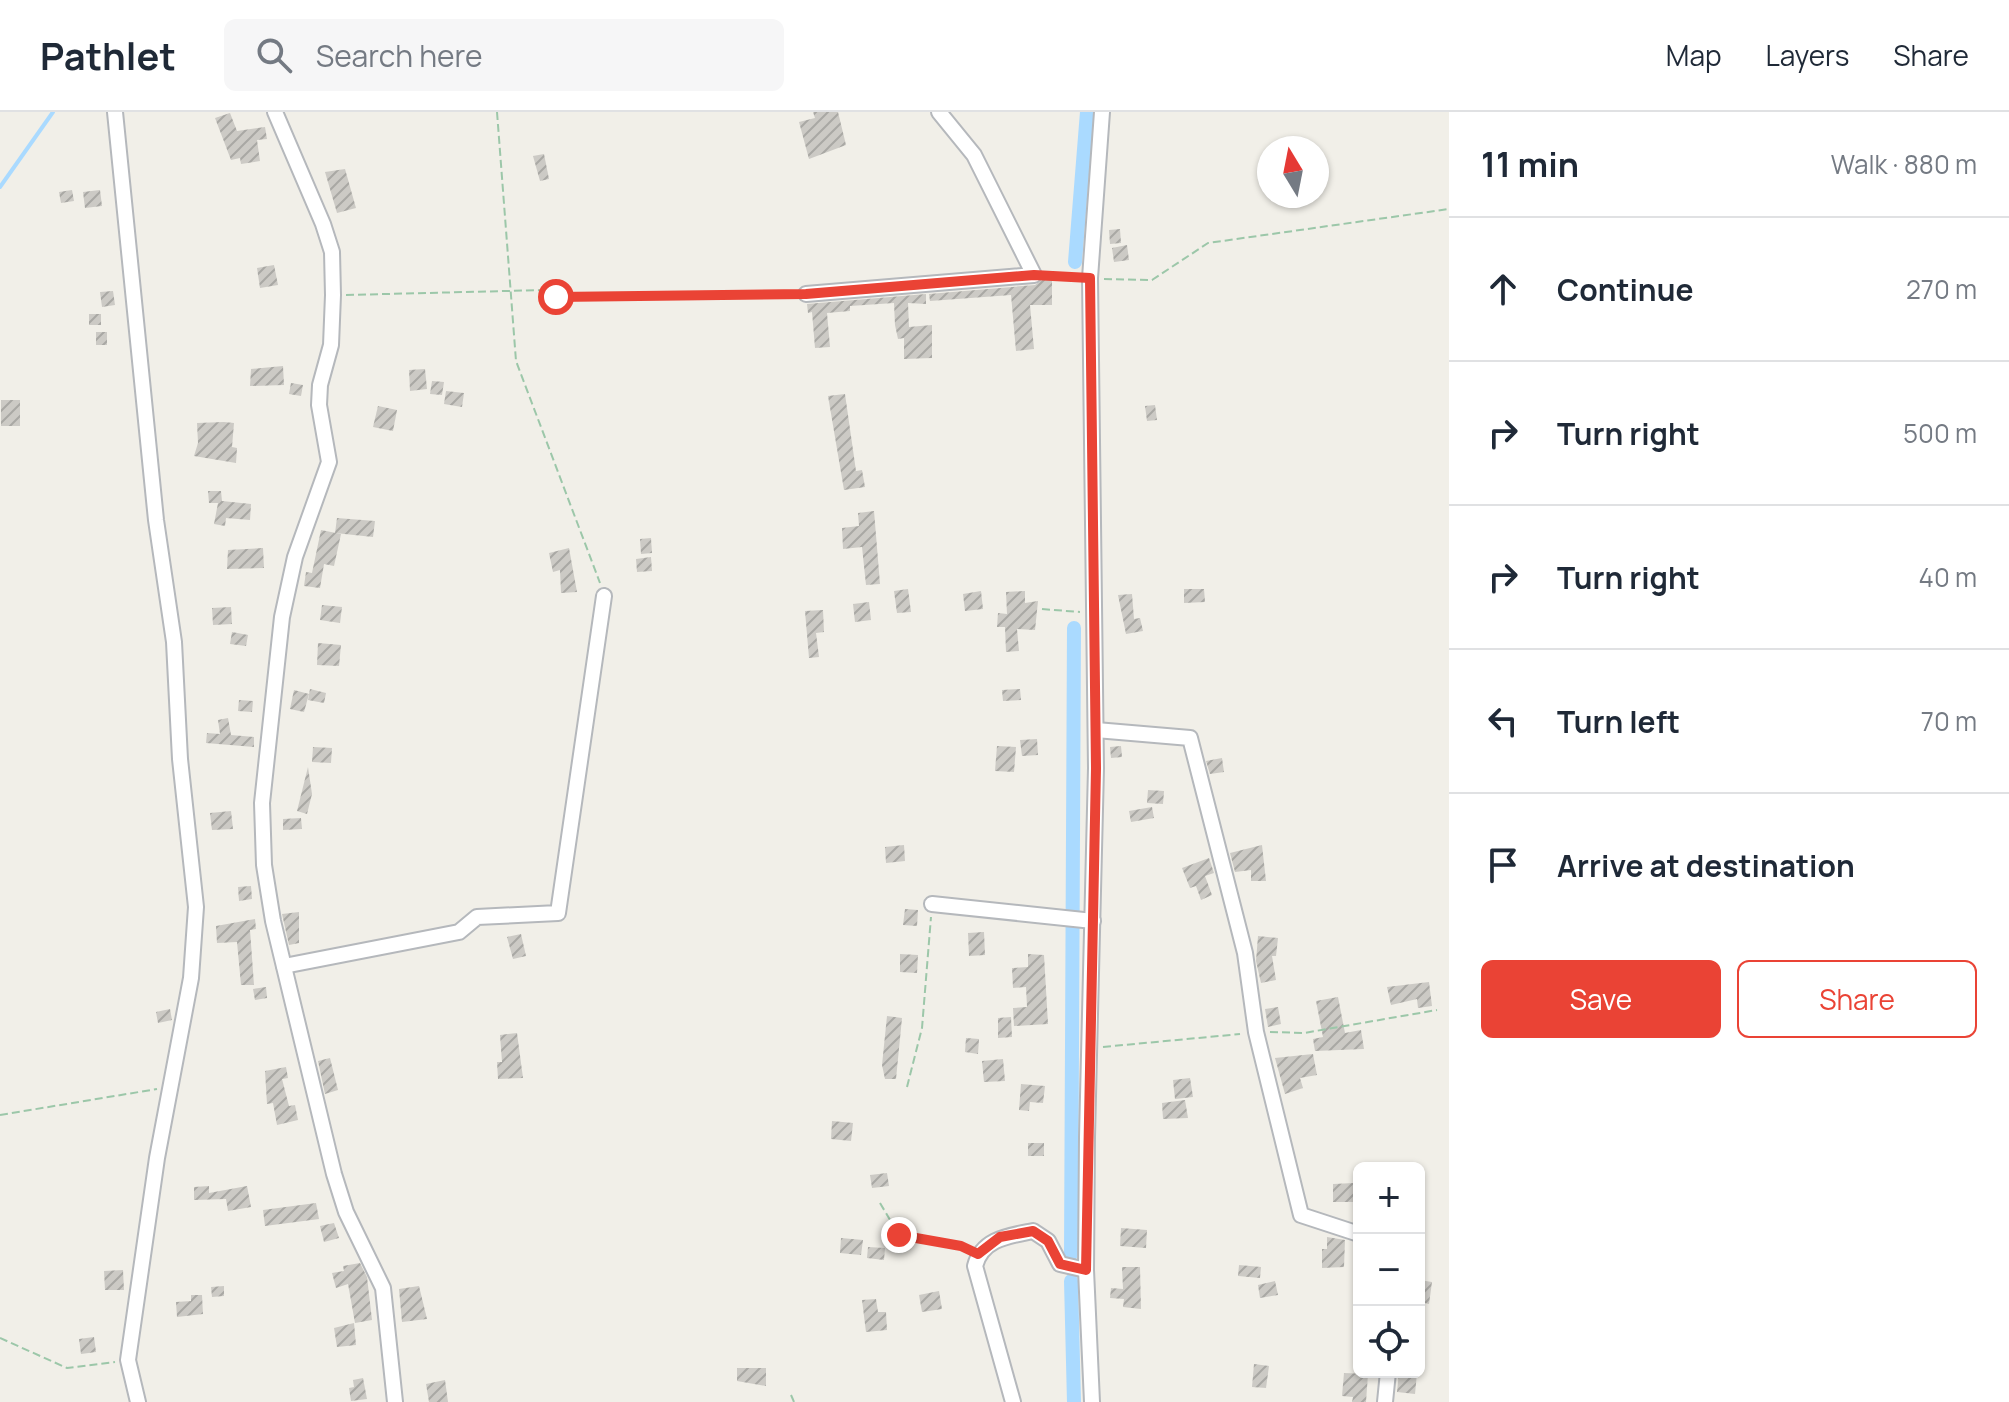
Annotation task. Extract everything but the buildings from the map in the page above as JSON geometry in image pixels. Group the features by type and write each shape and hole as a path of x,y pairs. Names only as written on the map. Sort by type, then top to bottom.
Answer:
{"street":[{"path":"115,112 156,520 174,642 180,759 196,907 191,978 128,1360 138,1402"},
{"path":"275,112 332,252 333,295 331,345 319,395 329,462 324,484 295,557 282,617 262,803 264,865 284,966 334,1174 346,1212 383,1288 395,1402"},
{"path":"806,294 1034,275 974,155 939,112"},
{"path":"1092,1402 1086,1270 1090,1048 1086,920 1096,730 1090,278 1102,112"},
{"path":"284,966 459,932 477,917 558,913 604,596"},
{"path":"1096,730 1190,738 1245,953 1256,1032 1301,1215 1353,1232"},
{"path":"932,904 1086,920"},
{"path":"1013,1402 975,1266 978,1254 1000,1237 1033,1231 1048,1241 1060,1264 1086,1270"},
{"path":"1385,1402 1387,1378"}],"path":[{"path":"497,112 508,291 516,361 592,554 604,596"},
{"path":"1034,275 1152,280 1208,243 1449,209"},
{"path":"333,295 546,290 556,297 806,294"},
{"path":"1042,609 1093,613"},
{"path":"907,1087 922,1028 932,904"},
{"path":"1090,1048 1256,1032 1304,1033 1437,1010"},
{"path":"0,1115 171,1088"},
{"path":"880,1203 899,1235 961,1246 978,1254"},
{"path":"0,1338 67,1368 128,1360"},
{"path":"791,1395 794,1402"}],"waterway":[{"path":"0,187 53,112"},
{"path":"1075,262 1087,112"},
{"path":"1071,1254 1074,628"},
{"path":"1071,1281 1074,1402"}],"route":[{"path":"556,297 806,294 1034,275 1090,278 1096,768 1086,1270 1060,1264 1048,1241 1033,1231 1000,1237 978,1254 961,1246 899,1235"}]}
